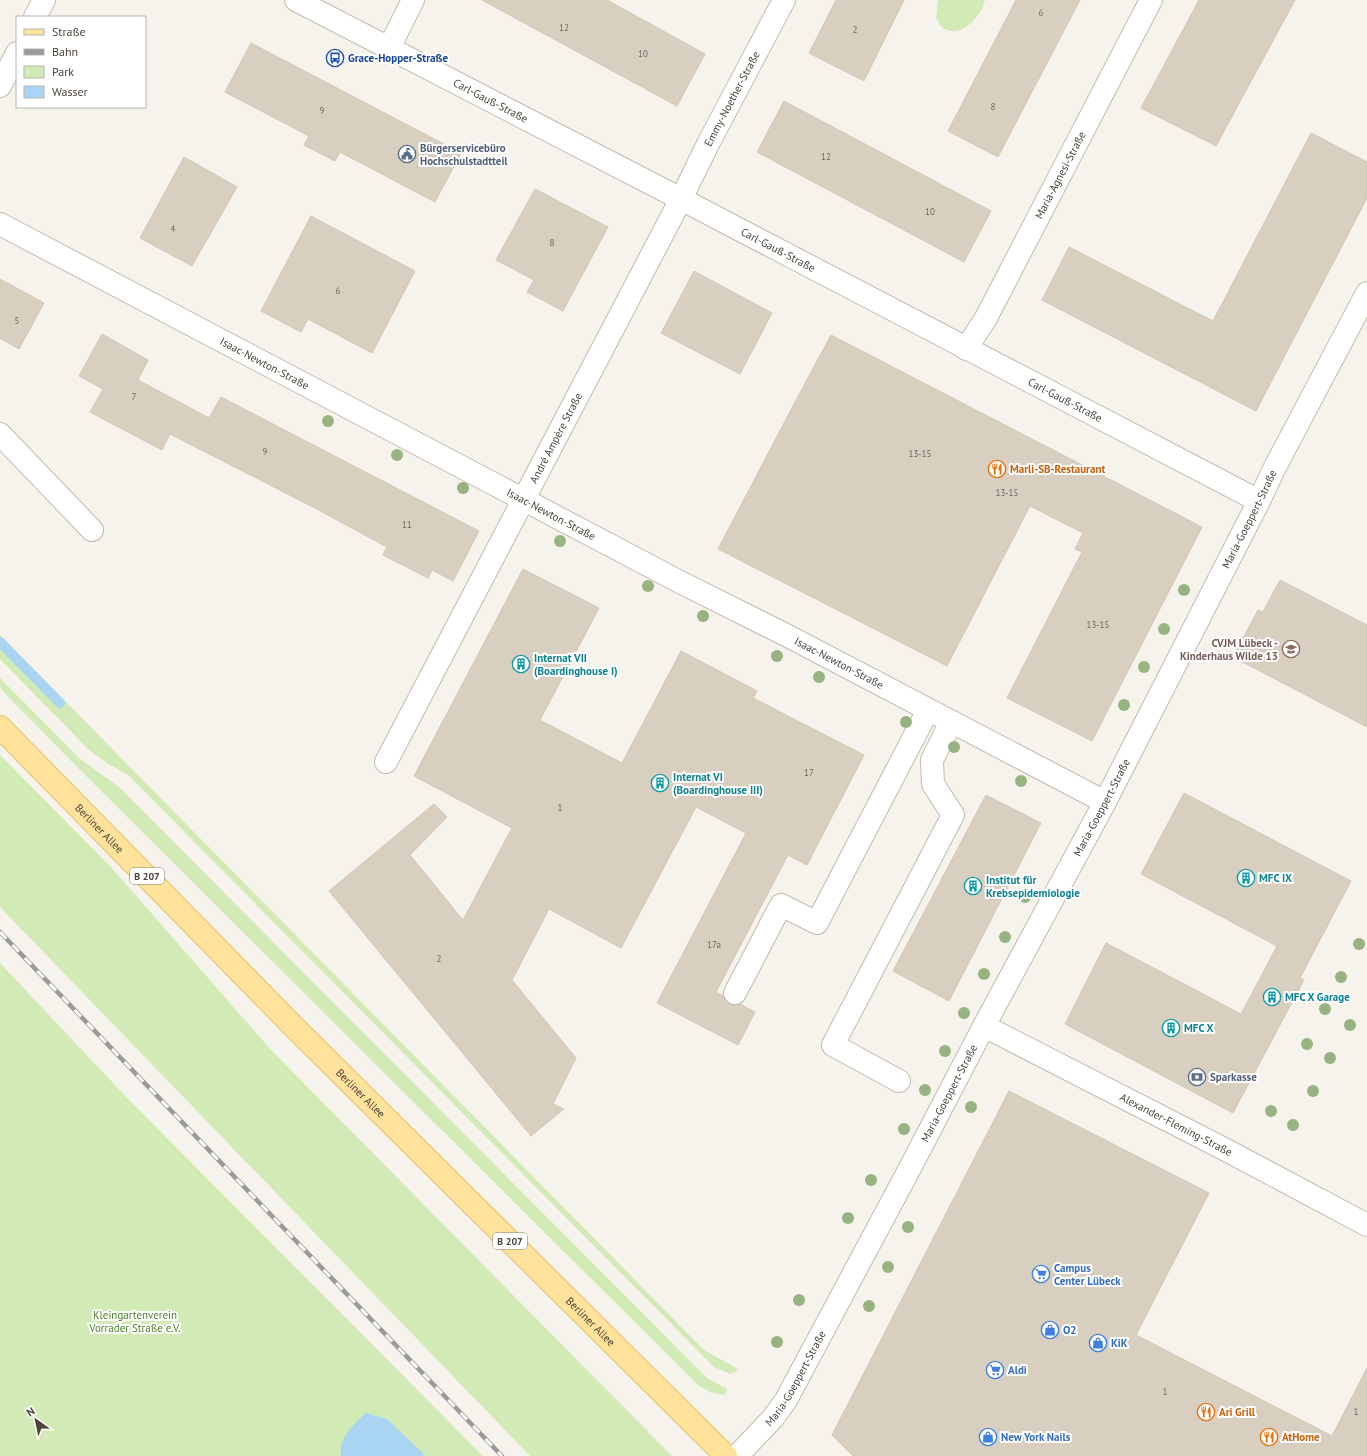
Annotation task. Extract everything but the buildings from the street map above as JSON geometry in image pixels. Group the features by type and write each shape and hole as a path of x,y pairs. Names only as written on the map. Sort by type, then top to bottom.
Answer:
{"main road":[{"name":"Berliner Allee","path":"0,727 293,1026 726,1456"}],"street":[{"path":"36,16 44,0"},
{"name":"Carl-Gauß-Straße","path":"296,0 1259,501"},
{"path":"389,48 413,0"},
{"name":"Emmy-Noether-Straße","path":"681,199 712,135 784,0"},
{"name":"Maria-Agnesi-Straße","path":"966,349 989,312 1151,0"},
{"path":"0,86 16,55"},
{"name":"André Ampère Straße","path":"386,762 681,199"},
{"name":"Isaac-Newton-Straße","path":"0,224 682,583 1105,802"},
{"name":"Maria-Goeppert-Straße","path":"737,1456 773,1418 786,1400 984,1026 1105,802 1274,469 1367,293"},
{"path":"0,434 92,530"},
{"path":"735,993 781,905 817,923 928,710"},
{"path":"899,1081 834,1045 953,815 933,784 932,760 951,722"},
{"name":"Alexander-Fleming-Straße","path":"984,1026 1228,1151 1367,1225"}],"green space":[{"path":"938,0 985,0 979,13 970,24 964,29 950,31 943,28 936,18"},
{"path":"0,635 704,1350 738,1369 737,1371 730,1374 714,1367 128,775 107,763 89,750 0,659"},
{"path":"0,678 80,759 119,787 707,1378 727,1389 725,1395 713,1393 699,1386 74,764 0,688"},
{"path":"0,755 111,867 271,1050 672,1456 530,1456 0,907"},
{"name":"Kleingartenverein Vorrader Straße e.V.","path":"0,963 129,1100 483,1456 0,1456"}],"water":[{"path":"366,1413 387,1419 424,1454 423,1456 341,1456 342,1443 345,1437 352,1427"}],"waterway":[{"path":"0,642 60,703"}],"railway":[{"path":"0,932 502,1456"}],"place":[{"name":"Grace-Hopper-Straße","path":"335,58"},
{"name":"Bürgerservicebüro Hochschulstadtteil","path":"407,154"},
{"name":"Marli-SB-Restaurant","path":"997,469"},
{"name":"CVJM Lübeck - Kinderhaus Wilde 13","path":"1291,649"},
{"name":"Internat VII (Boardinghouse I)","path":"521,664"},
{"name":"Internat VI (Boardinghouse III)","path":"660,783"},
{"name":"MFC IX","path":"1246,878"},
{"name":"Institut für Krebsepidemiologie","path":"973,886"},
{"name":"MFC X Garage","path":"1272,997"},
{"name":"MFC X","path":"1171,1028"},
{"name":"Sparkasse","path":"1197,1077"},
{"name":"Campus Center Lübeck","path":"1041,1274"},
{"name":"O2","path":"1050,1330"},
{"name":"KiK","path":"1098,1343"},
{"name":"Aldi","path":"995,1370"},
{"name":"Ari Grill","path":"1206,1412"},
{"name":"New York Nails","path":"988,1437"},
{"name":"AtHome","path":"1269,1437"}]}
